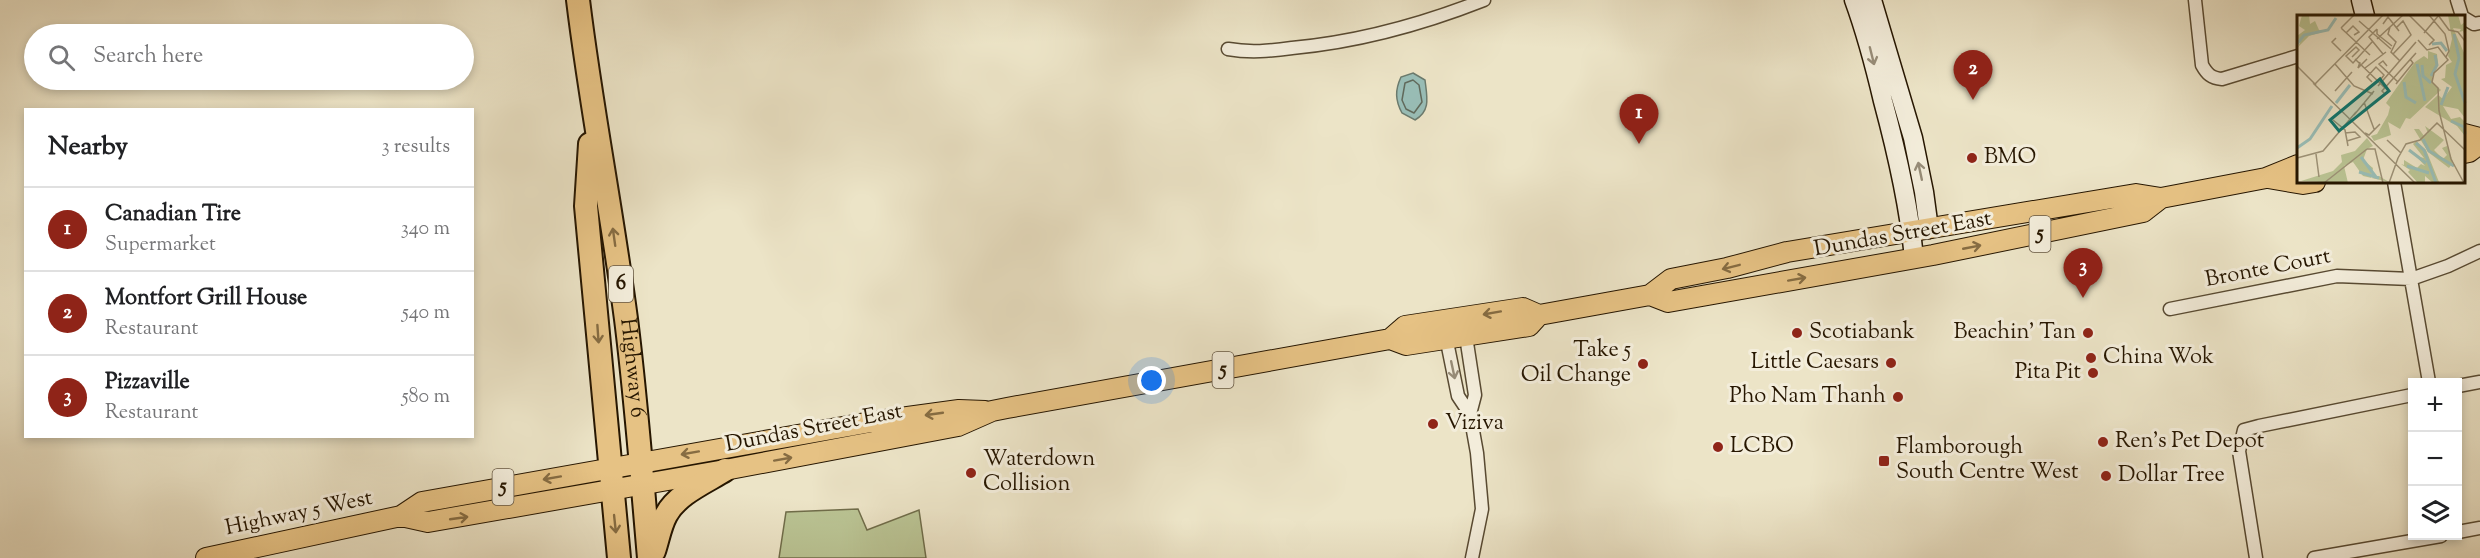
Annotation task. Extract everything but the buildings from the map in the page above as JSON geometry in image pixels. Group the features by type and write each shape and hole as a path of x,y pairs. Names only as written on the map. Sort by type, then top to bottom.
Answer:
{"highway":[{"name":"Highway 6","path":"578,0 592,108 626,319 651,558"},
{"name":"Highway 6","path":"592,108 586,207 619,558"},
{"path":"651,558 662,522 671,507 726,470"}],"main road":[{"path":"1854,0 1867,38 1896,148 1925,243"},
{"path":"1872,0 1913,138 1924,192 1925,243"},
{"path":"2361,0 2365,15"},
{"path":"2465,134 2480,138"},
{"path":"2465,153 2480,144"},
{"name":"Dundas Street East","path":"1650,295 1668,302 1925,243 2143,212 2161,198 2266,178 2297,165"},
{"name":"Dundas Street East","path":"2266,178 2309,183"},
{"name":"Dundas Street East","path":"641,462 872,422 959,410 992,411 1390,339 1405,326 1455,329 1523,308 1539,315 1650,295 1671,279 1727,268 1787,252 1890,233 1925,243"},
{"name":"Dundas Street East","path":"643,485 958,426 992,411"},
{"name":"5","path":"609,468 641,462"},
{"name":"Highway 5 West","path":"206,558 401,516 422,502 609,468"},
{"name":"5","path":"612,490 643,485"},
{"name":"Highway 5 West","path":"401,516 428,522 612,490"}],"street":[{"path":"1228,49 1249,53 1339,42 1418,22 1484,0"},
{"path":"2195,0 2202,65 2207,74 2214,78 2222,79 2297,56"},
{"path":"2457,0 2462,15"},
{"path":"2465,18 2474,24 2480,24"},
{"path":"2394,183 2428,378"},
{"path":"2411,279 2448,266 2480,250"},
{"name":"Bronte Court","path":"2170,309 2337,276 2411,279"},
{"path":"1455,329 1475,395 1470,414"},
{"path":"1455,329 1458,396 1470,414 1477,453 1482,509 1472,558"},
{"path":"2462,385 2480,382"},
{"path":"2256,558 2239,451 2244,430 2408,396"},
{"path":"2462,531 2480,528"},
{"path":"2314,558 2418,540"}],"green space":[{"path":"858,509 867,530 919,510 926,558 779,558 786,512"}],"water":[{"path":"1413,73 1425,80 1427,98 1424,112 1415,120 1402,113 1397,95 1401,77"}],"place":[{"name":"Montfort Grill House","path":"1973,100"},
{"name":"Canadian Tire","path":"1639,144"},
{"name":"BMO","path":"1972,158"},
{"name":"Pizzaville","path":"2083,298"},
{"name":"Scotiabank","path":"1797,333"},
{"name":"Beachin' Tan","path":"2088,333"},
{"name":"China Wok","path":"2091,358"},
{"name":"Little Caesars","path":"1891,363"},
{"name":"Take 5 Oil Change","path":"1643,364"},
{"name":"Pita Pit","path":"2093,373"},
{"name":"Pho Nam Thanh","path":"1898,397"},
{"name":"Viziva","path":"1433,424"},
{"name":"Ren's Pet Depot","path":"2103,442"},
{"name":"LCBO","path":"1718,447"},
{"name":"Flamborough South Centre West","path":"1884,461"},
{"name":"Waterdown Collision","path":"971,473"},
{"name":"Dollar Tree","path":"2106,476"}]}
